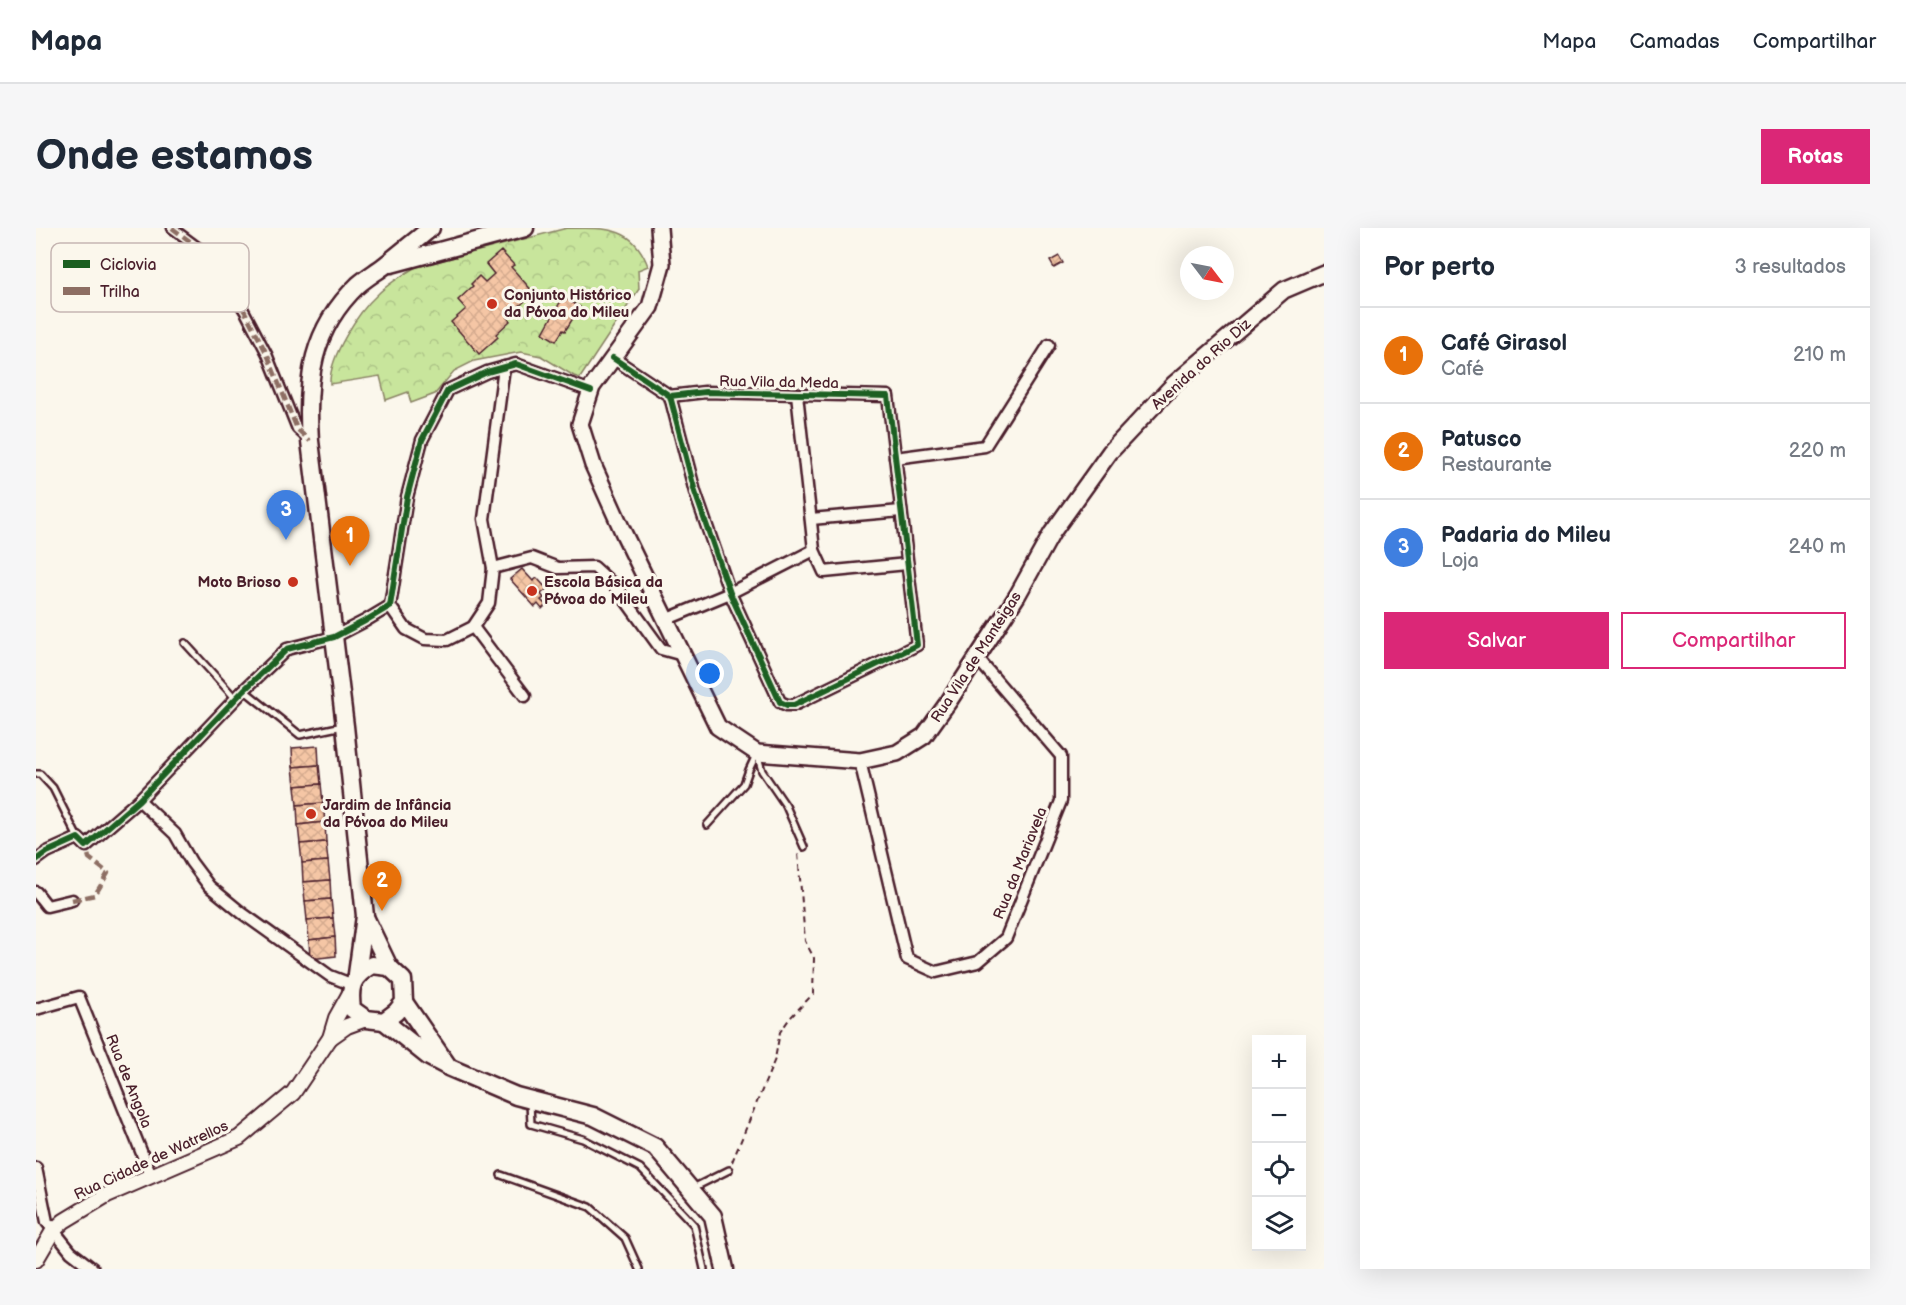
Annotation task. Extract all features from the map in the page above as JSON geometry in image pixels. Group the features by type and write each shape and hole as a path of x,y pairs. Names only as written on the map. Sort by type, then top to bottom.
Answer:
{"main road":[{"path":"431,228 360,283 343,301 320,337 310,376 308,405 310,441 345,726 365,916 353,984 352,1009 366,1019 384,1021 429,1057 448,1067 516,1096 593,1116 655,1147 713,1216 725,1269"},
{"path":"384,266 525,228"},
{"name":"Rua Vila de Manteigas","path":"660,228 662,264 650,307 591,392 580,424 593,465 718,727 757,753 860,761 897,753 924,736 1017,596 1052,533"},
{"name":"Avenida do Rio Diz","path":"1052,533 1110,452 1174,384 1284,290 1324,273"},
{"path":"365,916 389,967 403,980 404,1002 448,1067"},
{"path":"353,984 372,965 389,967"},
{"path":"384,1021 404,1002"}],"street":[{"path":"172,228 192,243"},
{"path":"245,312 267,354 297,429 310,441"},
{"path":"613,358 670,396 695,492 730,593 780,702 794,705 917,645 895,458 985,446 1049,345"},
{"path":"504,367 484,519 493,568 489,603 473,627 447,640 425,639 406,629 390,606 407,497 422,440 448,390 487,372 504,367 516,364 591,392"},
{"name":"Rua Vila da Meda","path":"670,396 705,392 888,396 895,458"},
{"path":"797,394 814,550 824,572 907,564"},
{"path":"811,519 901,511"},
{"path":"665,620 730,593 814,550"},
{"path":"493,568 531,558 558,568 594,567 616,587 660,649 683,655"},
{"path":"36,860 46,852 78,838 86,846 139,800 244,690 287,649 333,637 390,606"},
{"path":"473,627 525,696"},
{"name":"Rua da Mariavela","path":"860,761 907,959 936,972 978,962 1006,938 1060,801 1061,756 977,658"},
{"path":"139,800 175,834 190,862 209,886 242,913 330,976 353,984"},
{"path":"36,891 47,906 72,900"},
{"name":"Rua Cidade de Watrellos","path":"36,1260 53,1231 64,1221 107,1195 239,1138 294,1092 330,1038 336,1018 353,984"},
{"name":"Rua de Angola","path":"36,1009 79,997 151,1176"},
{"name":"Rua Cidade de Watrellos","path":"330,1038 347,1026 366,1019"},
{"path":"36,1168 47,1222 71,1252 93,1269"},
{"path":"46,1211 57,1213 64,1221"}],"lane":[{"path":"185,644 236,699"},
{"path":"244,690 300,735 345,726"},
{"path":"707,825 744,784 757,753"},
{"path":"757,753 762,771 786,806 801,847"},
{"path":"36,774 40,774 53,788 78,838"},
{"path":"530,1100 531,1124 584,1139 639,1168 694,1225 704,1269"},
{"path":"691,1189 729,1170"},
{"path":"501,1175 590,1207 625,1238 639,1269"}],"path":[{"path":"729,1170 775,1059 780,1032 813,994 814,958 805,941 801,847"}],"green space":[{"path":"567,228 608,230 628,237 636,244 648,266 638,270 639,289 580,378 541,356 521,352 474,361 454,371 435,394 411,403 408,392 386,400 380,376 330,384 339,348 354,323 370,302 396,279 416,267"}],"building":[{"name":"Conjunto Histórico da Póvoa do Mileu","path":"501,251 514,265 511,267 534,293 507,317 510,321 496,334 498,337 479,354 451,322 466,309 458,300 473,286 471,284 479,276 485,282 494,274 486,264"},
{"path":"1059,256 1063,263 1054,268 1050,261"},
{"path":"563,297 580,307 556,341 543,333"},
{"path":"522,569 533,581 537,578 547,589 541,594 544,598 541,600 546,605 542,609 538,604 535,607 510,579"},
{"path":"318,746 319,765 293,767 292,748"},
{"path":"319,765 321,784 295,786 293,767"},
{"path":"321,784 323,803 297,805 295,786"},
{"name":"Jardim de Infância da Póvoa do Mileu","path":"323,803 325,822 298,825 297,805"},
{"path":"325,822 326,842 300,844 298,825"},
{"path":"326,842 328,861 302,863 300,844"},
{"path":"328,861 330,880 303,882 302,863"},
{"path":"330,880 331,899 305,901 303,882"},
{"path":"331,899 333,918 307,920 305,901"},
{"path":"333,918 335,937 309,940 307,920"},
{"path":"335,937 336,956 310,959 309,940"}],"marked path":[{"path":"172,228 192,243"},
{"path":"245,312 267,354 297,429 310,441"},
{"path":"72,900 95,895 108,873 89,858 86,846"}],"cycle path":[{"path":"613,358 670,396 695,492 730,593 780,702 794,705 917,645 888,396 705,392 670,396"},
{"path":"36,860 47,852 78,838 86,846 139,800 244,690 287,649 334,637 390,606 407,497 422,440 448,390 487,372 516,364 591,391"}],"place":[{"name":"Conjunto Histórico da Póvoa do Mileu","path":"492,304"},
{"name":"Padaria do Mileu","path":"286,540"},
{"name":"Café Girasol","path":"350,566"},
{"name":"Moto Brioso","path":"293,582"},
{"name":"Escola Básica da Póvoa do Mileu","path":"532,591"},
{"name":"Jardim de Infância da Póvoa do Mileu","path":"311,814"},
{"name":"Patusco","path":"382,911"}]}
